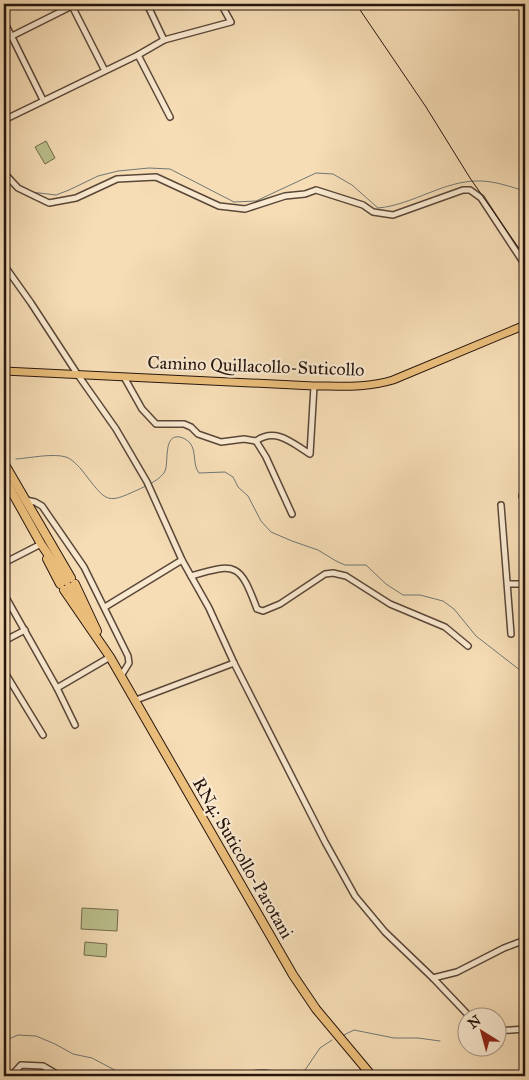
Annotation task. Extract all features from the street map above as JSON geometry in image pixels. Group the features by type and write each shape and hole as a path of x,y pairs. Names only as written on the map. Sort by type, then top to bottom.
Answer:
{"highway":[{"path":"4,463 68,584"},
{"path":"4,478 41,544 68,584"},
{"name":"RN4: Suticollo-Parotani","path":"68,584 293,975 316,1009 372,1076"},
{"name":"RN4: Suticollo-Parotani","path":"68,584 102,644"}],"main road":[{"name":"Camino Quillacollo-Suticollo","path":"4,371 314,386 379,385 525,325"}],"street":[{"path":"4,40 73,4 104,70"},
{"path":"147,4 164,40"},
{"path":"4,120 164,40 230,22 221,4"},
{"path":"4,21 43,100"},
{"path":"138,54 170,117"},
{"path":"4,173 18,188 49,203 76,198 117,179 156,177 219,206 245,209 285,196 305,194 316,190 363,206 373,212 392,215 463,190 470,190 481,198 525,264"},
{"path":"4,265 32,303 78,375 116,429 146,482 182,560 209,608 234,663 325,842 355,896 385,932 462,1008"},
{"path":"124,377 142,409 156,424 184,424 191,427 198,434 221,442 244,439 256,441 262,437 279,436 310,454 314,386"},
{"path":"256,441 292,514"},
{"path":"25,500 42,506 84,567 128,656 129,663 121,676"},
{"path":"502,506 511,634"},
{"path":"4,563 41,544"},
{"path":"105,607 182,560"},
{"path":"191,576 219,568 235,570 244,578 257,609 263,611 280,604 325,574 340,573 390,604 445,627 468,646"},
{"path":"508,584 525,584"},
{"path":"4,594 76,724"},
{"path":"4,641 25,630"},
{"path":"57,688 110,657"},
{"path":"136,700 234,663"},
{"path":"4,671 43,735"},
{"path":"433,978 457,972 504,948 525,940"},
{"path":"506,1030 525,1029"},
{"path":"11,1076 21,1065 43,1066 60,1076"}],"green space":[{"path":"46,141 55,158 45,164 35,147"},
{"path":"82,908 118,910 117,931 81,929"},
{"path":"85,942 107,944 106,957 84,955"}],"waterway":[{"path":"4,166 18,184 28,190"},
{"path":"31,192 56,195 98,176 118,171 149,168 170,169 234,202 256,201 316,173 333,174 352,185 378,208 391,206 441,188 467,182 491,182 525,191"},
{"path":"150,484 165,471 171,440 175,437 184,439 192,447 199,473 225,472 233,477 238,487 248,496 261,521 271,532 318,550 345,565 366,565 386,584 403,595 420,595 443,601 454,609 476,636 525,674"},
{"path":"16,459 48,456 68,458 81,469 97,490 109,498 122,496 146,486"},
{"path":"342,1036 354,1030 394,1038 418,1038 440,1041"},
{"path":"4,1041 18,1035 36,1036 73,1054 92,1058 126,1076"},
{"path":"301,1076 320,1048 332,1040"},
{"path":"235,1076 260,1070 273,1071 285,1076"}],"tram line":[{"path":"356,4 426,107 470,178 525,257"}]}
